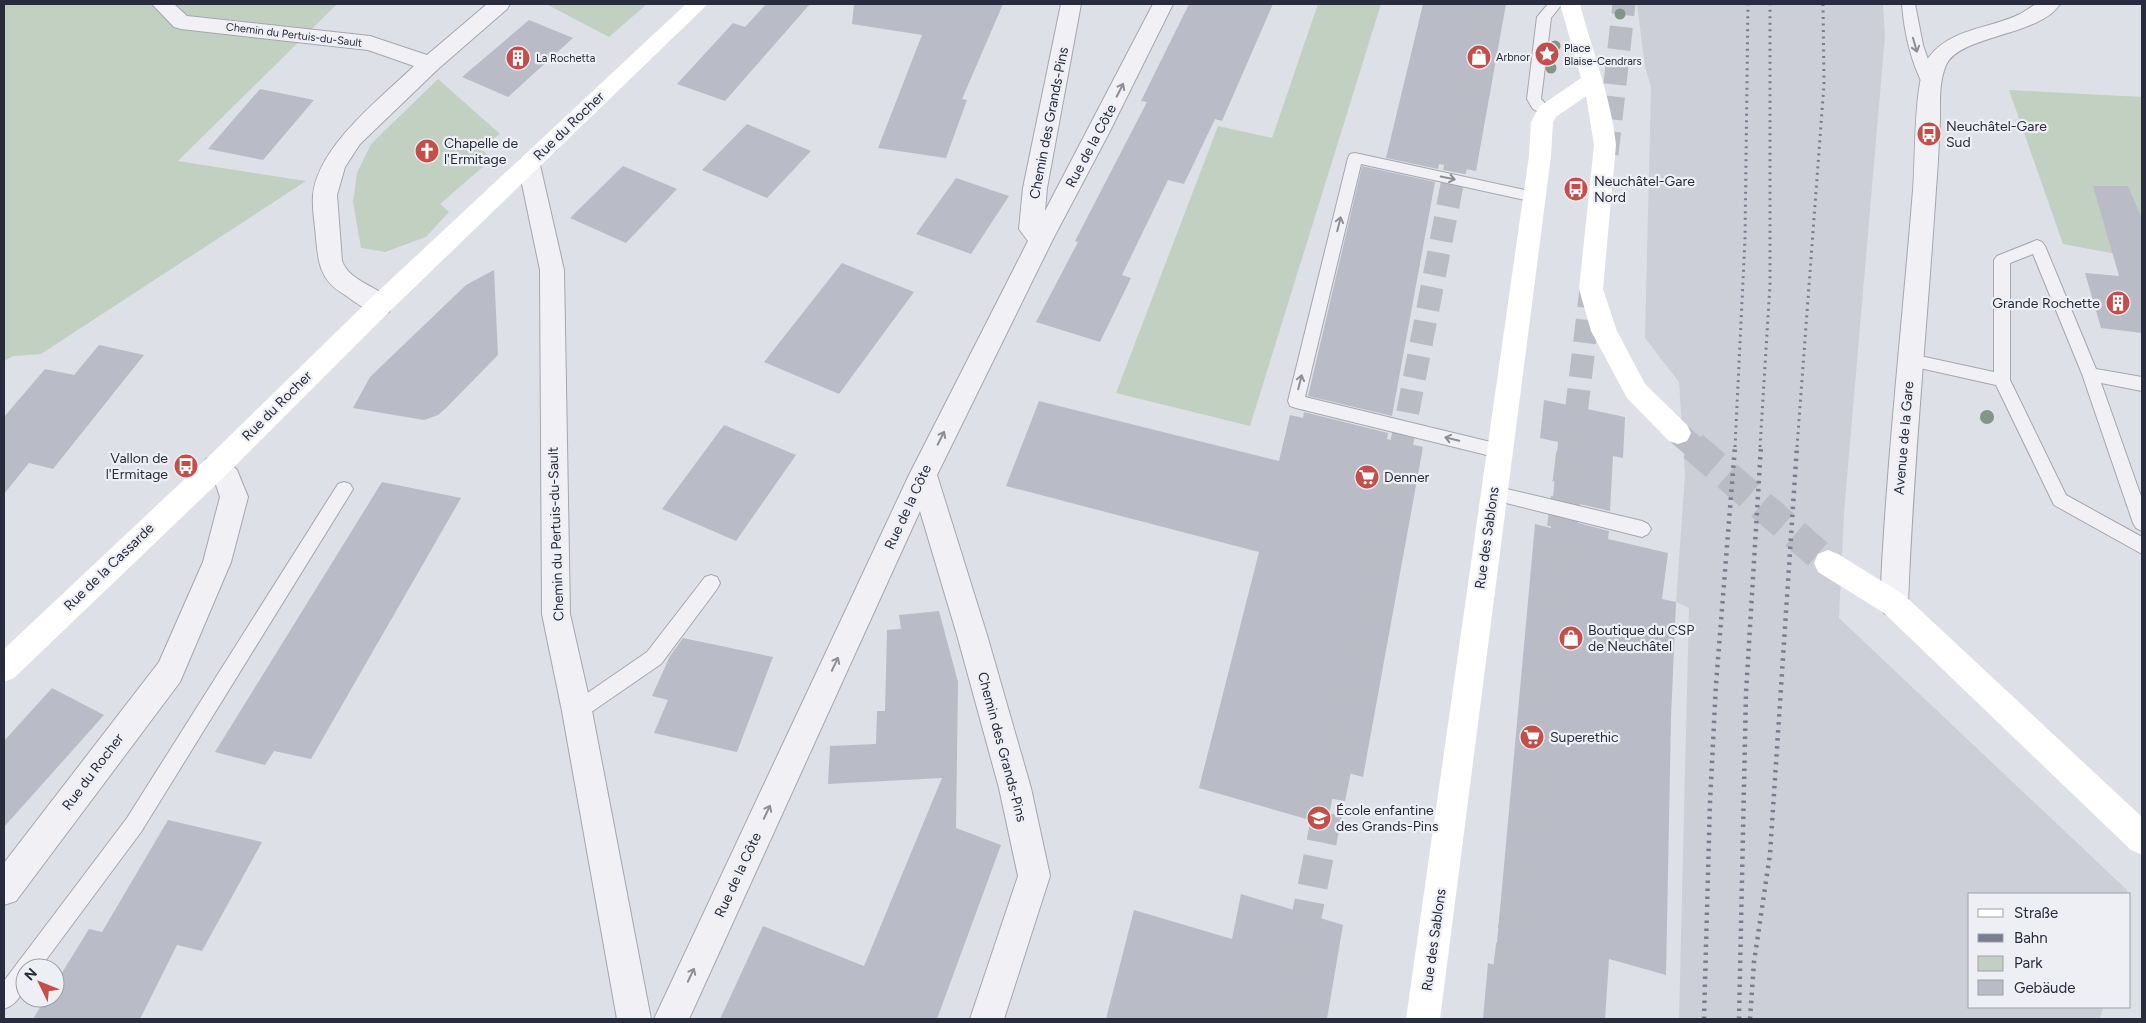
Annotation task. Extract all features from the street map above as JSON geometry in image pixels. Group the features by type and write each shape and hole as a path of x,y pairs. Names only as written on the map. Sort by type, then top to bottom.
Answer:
{"main road":[{"name":"Rue du Rocher","path":"216,467 380,305 529,165 664,33 698,4"},
{"path":"1570,4 1575,28 1599,104 1605,146 1591,289 1604,331 1636,391 1678,433"},
{"path":"1547,112 1592,82"},
{"name":"Rue des Sablons","path":"1423,1019 1540,156 1542,122 1547,112"},
{"name":"Rue de la Cassarde","path":"4,668 216,467"},
{"path":"1828,562 1894,604 2142,839"}],"street":[{"path":"162,4 181,22 206,15 217,4"},
{"path":"380,305 343,282 335,274 330,261 325,195 334,166 352,138 430,64 500,4"},
{"name":"Chemin des Grands-Pins","path":"1041,239 1031,229 1035,188 1071,4"},
{"name":"Rue de la Côte","path":"671,1019 923,475 1041,239 1098,133 1163,4"},
{"name":"Avenue de la Gare","path":"1894,604 1898,507 1925,188 1930,85 1937,61 1962,41 2027,18 2050,4"},
{"name":"Chemin du Pertuis-du-Sault","path":"181,22 370,43 430,64"},
{"name":"Chemin du Pertuis-du-Sault","path":"529,165 552,270 556,614 634,1019"},
{"name":"Rue du Rocher","path":"4,889 170,672 217,562 234,497 227,478 216,467"},
{"name":"Chemin des Grands-Pins","path":"923,475 972,634 1012,779 1034,876 987,1019"}],"lane":[{"path":"1547,112 1538,106 1534,100 1544,17 1555,4"},
{"path":"1908,4 1911,31 1916,50 1930,85"},
{"path":"1499,451 1296,401 1356,158 1534,197"},
{"path":"2142,522 2090,374 2037,246 2002,260 2002,380 2060,500 2142,546"},
{"path":"1911,360 2002,380"},
{"path":"2090,374 2142,384"},
{"path":"34,958 134,825 344,489"},
{"path":"1494,493 1642,528"},
{"path":"576,711 654,658 712,583"},
{"path":"4,998 15,984"}],"shaded area":[{"path":"1637,4 1883,4 1885,36 1844,513 1839,618 2127,890 2127,893 1968,893 1968,1008 2103,1008 2100,1019 1679,1019 1689,608 1676,602 1685,474 1679,382 1645,338 1651,87 1645,67"}],"green space":[{"path":"4,4 337,4 178,161 306,181 41,354 13,356 4,361"},
{"path":"546,4 647,4 609,37"},
{"path":"1318,4 1381,4 1250,426 1116,393 1218,126 1272,138"},
{"path":"438,79 500,134 480,148 492,159 440,204 449,212 426,237 385,252 361,248 353,202 357,173 371,144"},
{"path":"2009,90 2142,97 2142,259 2063,244"}],"building":[{"path":"766,4 810,4 725,101 677,84 733,23 745,27"},
{"path":"854,4 1003,4 962,99 967,100 946,158 878,148 922,35 852,24"},
{"path":"1189,4 1273,4 1222,121 1215,119 1184,184 1168,180 1122,275 1131,278 1100,342 1036,322 1078,242 1075,241 1147,102 1141,101"},
{"path":"1423,4 1506,4 1476,171 1439,164 1438,169 1386,158"},
{"name":"La Rochetta","path":"529,20 573,38 508,97 462,77"},
{"path":"260,89 314,100 263,160 208,149"},
{"path":"747,124 811,151 767,198 702,170"},
{"path":"623,166 677,189 626,243 570,218"},
{"path":"1362,166 1435,182 1392,416 1308,396"},
{"path":"956,178 1009,196 971,254 916,234"},
{"path":"2093,186 2128,186 2142,219 2142,333 2101,328 2085,273 2119,276"},
{"path":"842,263 914,292 839,394 764,362"},
{"path":"494,270 498,355 446,408 438,415 424,420 353,408 370,377 466,285"},
{"path":"99,345 144,355 53,469 29,463 4,494 4,417 45,369 74,375"},
{"path":"1544,400 1625,417 1623,458 1613,456 1610,511 1553,498 1558,442 1540,438"},
{"path":"1039,401 1279,461 1290,415 1303,418 1304,412 1388,433 1387,439 1423,447 1363,777 1338,770 1327,825 1199,788 1259,552 1006,486"},
{"path":"724,425 796,455 736,541 662,509"},
{"path":"382,482 461,498 311,759 274,751 265,765 215,752"},
{"path":"1552,516 1609,531 1608,539 1668,553 1662,599 1676,602 1671,718 1666,975 1609,959 1605,1019 1483,1019 1488,963 1495,965 1535,524 1551,528"},
{"path":"939,611 958,682 956,828 1001,845 937,1019 720,1019 763,926 864,966 942,778 828,784 830,746 876,744 877,711 885,711 887,630 901,629 899,615"},
{"path":"683,638 773,657 737,752 654,733 668,700 652,696 670,656"},
{"path":"52,688 104,715 4,827 4,741"},
{"path":"168,820 262,842 202,951 177,945 140,1019 33,1019 40,1008 65,1008 65,968 89,929 102,932"},
{"path":"1241,894 1343,925 1327,1019 1106,1019 1134,910 1232,939"}],"tunnel":[{"path":"1401,447 1464,123 1490,4"},
{"path":"1607,154 1624,4"},
{"path":"1572,447 1592,281"},
{"path":"1678,433 1694,447"},
{"path":"1286,1019 1401,446"},
{"path":"1502,1019 1572,446"},
{"path":"1693,446 1828,563"}],"railway":[{"path":"1735,447 1745,239 1748,4"},
{"path":"1760,447 1770,285 1770,4"},
{"path":"1797,447 1824,84 1823,4"},
{"path":"1704,1019 1710,802 1716,684 1735,446"},
{"path":"1739,1019 1746,693 1761,446"},
{"path":"1750,1019 1754,962 1770,854 1797,446"}],"place":[{"name":"Place Blaise-Cendrars","path":"1547,54"},
{"name":"Arbnor","path":"1479,57"},
{"name":"La Rochetta","path":"518,58"},
{"name":"Neuchâtel-Gare Sud","path":"1929,134"},
{"name":"Chapelle de l'Ermitage","path":"427,151"},
{"name":"Neuchâtel-Gare Nord","path":"1576,189"},
{"name":"Grande Rochette","path":"2118,303"},
{"name":"Vallon de l'Ermitage","path":"186,466"},
{"name":"Denner","path":"1367,477"},
{"name":"Boutique du CSP de Neuchâtel","path":"1571,638"},
{"name":"Superethic","path":"1532,737"},
{"name":"École enfantine des Grands-Pins","path":"1319,818"}]}
